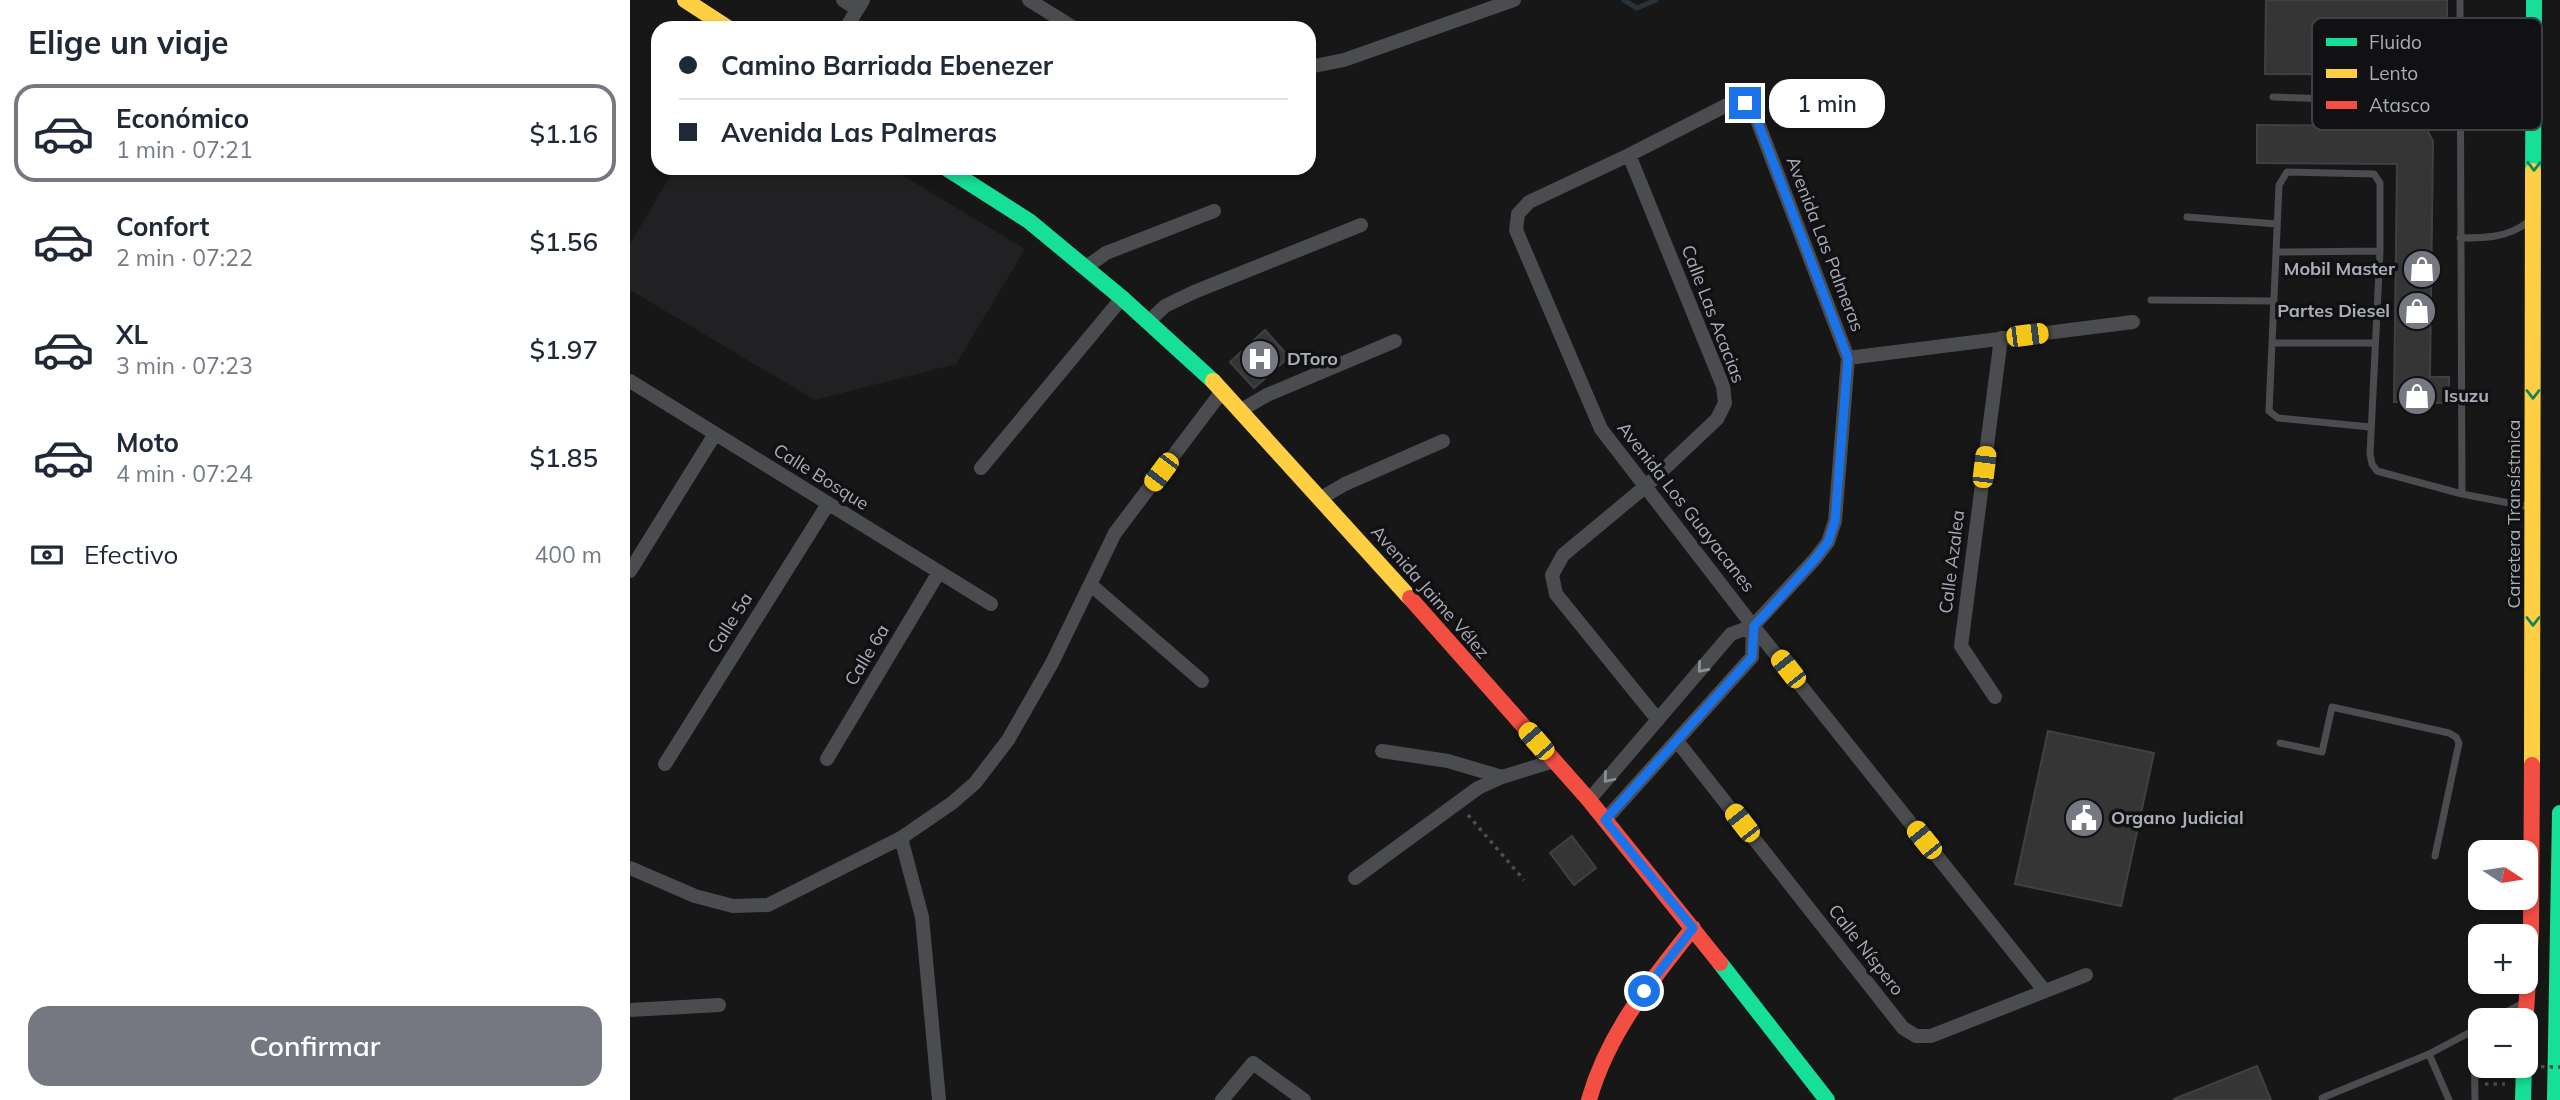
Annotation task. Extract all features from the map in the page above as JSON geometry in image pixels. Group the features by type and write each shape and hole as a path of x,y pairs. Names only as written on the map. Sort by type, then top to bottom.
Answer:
{"street":[{"path":"685,0 718,21"},
{"path":"843,0 860,5 850,21"},
{"path":"1029,0 1063,21"},
{"path":"1316,66 1344,60 1514,0"},
{"name":"Carretera Transístmica","path":"2535,0 2535,18"},
{"name":"Avenida Los Guayacanes","path":"1745,103 1727,105 1529,202 1518,214 1516,230 1601,429 2044,990"},
{"name":"Avenida Las Palmeras","path":"1589,800 1731,634 1754,626 1815,559 1828,542 1835,521 1848,358 1757,120 1745,103"},
{"name":"Carretera Transístmica","path":"2526,1008 2531,933 2534,130"},
{"name":"Calle Las Acacias","path":"1629,155 1723,386 1725,403 1717,419 1646,486 1563,555 1552,575 1556,594 1658,720"},
{"name":"Avenida Jaime Vélez","path":"957,175 1028,221 1122,298 1223,390 1589,800 1827,1100"},
{"path":"1085,268 1106,253 1214,211"},
{"path":"1148,322 1165,306 1194,292 1361,225"},
{"path":"981,468 1122,298"},
{"path":"1848,358 2133,322"},
{"name":"Calle Azalea","path":"1995,697 1961,646 2001,338"},
{"path":"1241,410 1267,395 1395,341"},
{"name":"Calle Bosque","path":"630,382 991,604"},
{"path":"630,868 695,896 733,906 768,905 901,838 952,803 975,783 1008,740 1052,663 1115,533 1223,390"},
{"path":"630,571 715,434"},
{"path":"1321,498 1345,484 1443,441"},
{"name":"Calle 5a","path":"665,764 828,504"},
{"name":"Calle 6a","path":"827,758 939,572"},
{"path":"1091,584 1202,681"},
{"path":"1605,820 1752,657 1754,626"},
{"name":"Calle Níspero","path":"1677,741 1903,1028 1916,1036 1931,1036 2086,975"},
{"path":"1382,751 1448,761 1502,777"},
{"path":"1355,878 1478,789 1502,777 1553,761"},
{"path":"2556,1100 2560,813"},
{"path":"901,838 922,917 939,1100"},
{"path":"1589,1100 1605,1051 1618,1027 1693,928"},
{"path":"630,1010 719,1005"},
{"path":"1222,1100 1253,1063 1304,1100"}],"lane":[{"path":"2460,0 2460,18"},
{"path":"2273,97 2312,98"},
{"path":"2459,130 2462,494"},
{"path":"2371,427 2277,418 2269,411 2279,185 2287,172 2374,174 2380,183 2381,251 2370,454 2377,471 2462,494 2533,507"},
{"path":"2187,217 2277,223"},
{"path":"2460,238 2497,237 2519,229 2534,217"},
{"path":"2276,252 2381,251"},
{"path":"2151,300 2273,301"},
{"path":"2272,343 2375,343"},
{"path":"2280,743 2322,752 2332,707 2449,733 2456,737 2459,743 2435,856"},
{"path":"2513,1008 2526,1001"},
{"path":"2322,1098 2429,1054 2468,1033"},
{"path":"2429,1054 2449,1100"},
{"path":"2475,1100 2476,1078"}],"path":[{"path":"1458,803 1524,880"},
{"path":"2538,1067 2560,1067"},
{"path":"2480,1084 2523,1092"}],"shaded area":[{"path":"671,175 902,175 1025,249 956,364 815,400 630,290 630,244"}],"building":[{"path":"2266,0 2447,0 2447,18 2312,18 2312,74 2265,74"},
{"path":"2257,125 2312,125 2312,130 2427,130 2433,141 2430,377 2449,377 2449,403 2394,402 2397,164 2257,163"},
{"name":"DToro","path":"1265,330 1289,357 1254,388 1230,362"},
{"name":"Organo Judicial","path":"2048,731 2154,753 2121,906 2015,884"},
{"path":"1572,836 1596,868 1574,885 1550,853"},
{"path":"2257,1066 2271,1100 2174,1100 2174,1099"}],"waterway":[{"path":"1624,0 1637,8 1656,0"}],"traffic: fast":[{"path":"2534,0 2534,18"},
{"path":"2533,130 2533,171"},
{"path":"957,175 1029,221 1122,298 1213,381"},
{"path":"2555,1100 2560,813"},
{"path":"1720,963 1827,1100"},
{"path":"2523,1100 2524,1078"}],"traffic: slow":[{"path":"685,0 717,21"},
{"path":"2532,765 2533,171"},
{"path":"1213,381 1410,598"}],"traffic: jam":[{"path":"1410,598 1589,800 1720,963"},
{"path":"2526,1008 2531,933 2532,765"},
{"path":"1589,1100 1607,1052 1619,1030 1646,988 1693,928"}],"place":[{"name":"Mobil Master","path":"2422,269"},
{"name":"Partes Diesel","path":"2417,311"},
{"name":"DToro","path":"1260,359"},
{"name":"Isuzu","path":"2417,396"},
{"name":"Organo Judicial","path":"2084,818"}],"route":[{"path":"1644,991 1693,928 1605,820 1752,657 1754,626 1815,559 1828,542 1835,521 1848,358 1757,120 1745,103"}]}
